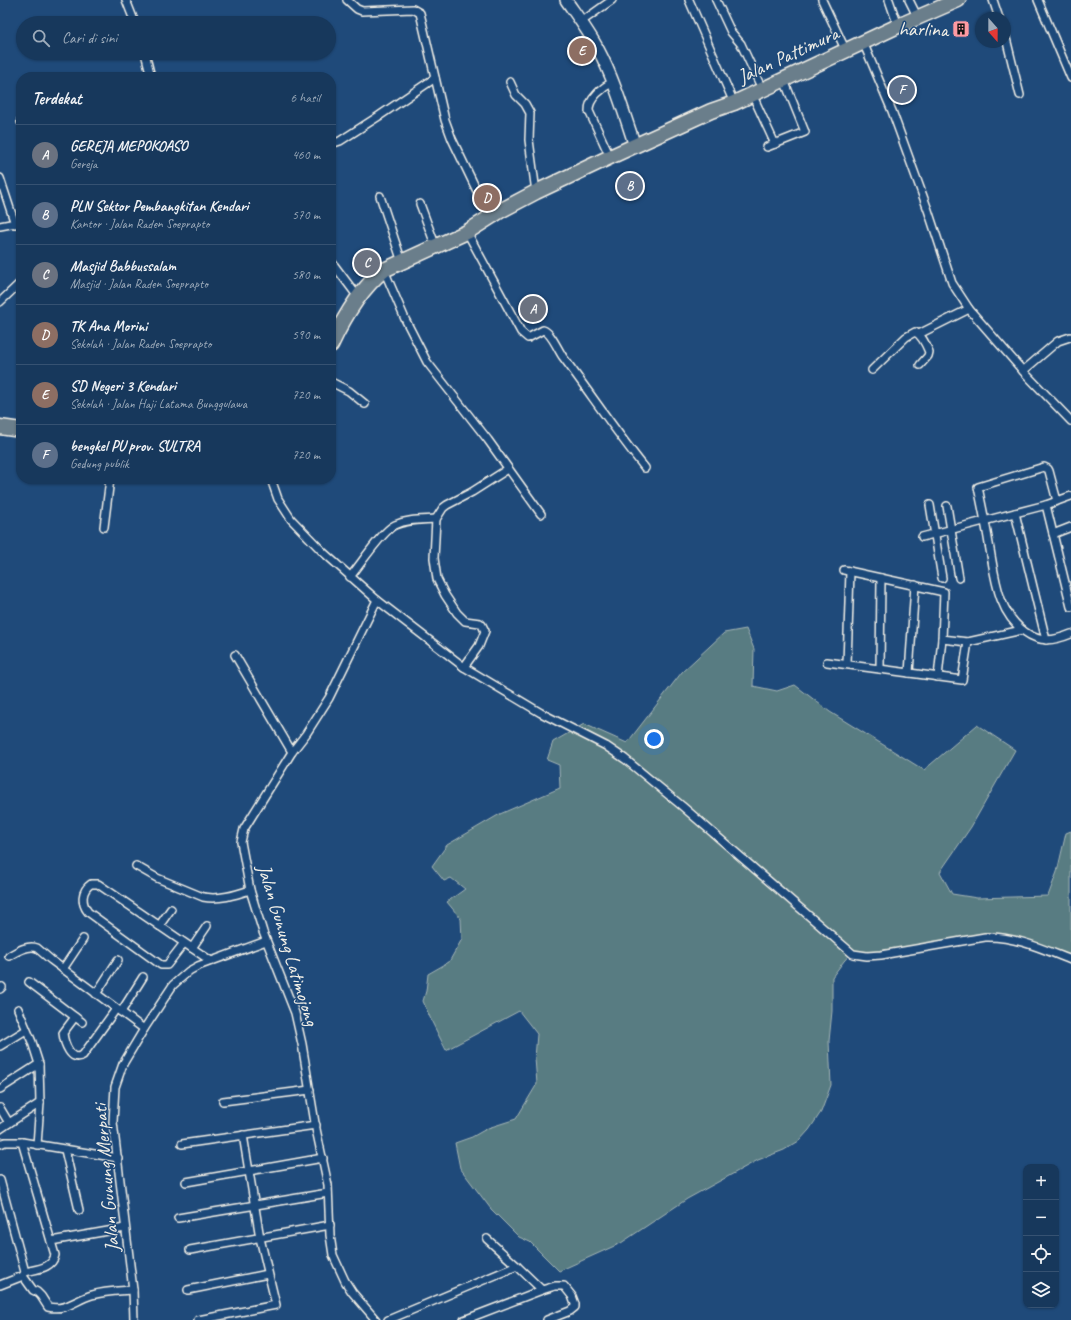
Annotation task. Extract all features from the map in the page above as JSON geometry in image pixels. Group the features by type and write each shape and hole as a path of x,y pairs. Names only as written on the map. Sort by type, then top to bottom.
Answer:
{"highway":[{"name":"Jalan Pattimura","path":"336,332 358,297 373,279 384,270 467,232 536,192 610,157 784,80 863,42 958,0"},
{"path":"0,427 16,429"}],"main road":[{"path":"566,0 597,47 613,82 635,146"}],"street":[{"path":"126,0 132,16"},
{"path":"346,0 362,11 417,10 421,17 445,120 452,139 490,218"},
{"path":"581,22 612,0"},
{"path":"689,0 734,102"},
{"path":"716,0 731,32 741,44 775,144"},
{"path":"822,0 846,51"},
{"path":"889,0 898,26"},
{"path":"910,0 918,18"},
{"path":"993,0 997,12"},
{"path":"1038,0 1071,78"},
{"path":"863,42 892,111 928,210 952,283 969,308 1023,371 1071,421"},
{"path":"1008,48 1020,95"},
{"path":"147,60 150,72"},
{"path":"336,142 366,125 435,78"},
{"path":"767,147 805,132 784,80"},
{"path":"510,82 516,95 525,104 530,114 529,140 536,192"},
{"path":"610,157 589,111 589,106 602,88 613,82"},
{"path":"0,178 16,218"},
{"path":"380,196 402,262"},
{"path":"420,204 436,247"},
{"path":"0,226 16,223"},
{"path":"467,232 521,332 528,338 543,330 548,334 581,383 645,468"},
{"path":"336,268 358,297"},
{"path":"384,270 410,329 427,362 488,440 541,514"},
{"path":"0,302 16,287"},
{"path":"872,370 906,337 915,332 919,334 969,308"},
{"path":"919,334 929,352 928,356 920,365"},
{"path":"1023,371 1058,341 1070,337"},
{"path":"336,385 365,404"},
{"path":"1057,501 1049,471 1044,467 978,487 996,587 1005,611 1012,621 1022,630 1038,639 1056,639 1071,634"},
{"path":"464,667 479,646 485,631 482,624 461,618 451,606 437,579 434,558 436,519 443,508 447,505 472,492 508,469"},
{"path":"104,527 109,484"},
{"path":"273,484 278,499 291,519 350,577 377,600 464,667 541,713 606,746 626,759 853,954 867,956 882,955 998,936 1031,944 1071,960"},
{"path":"922,536 1046,505 1071,496"},
{"path":"930,505 942,578"},
{"path":"1046,505 1071,607"},
{"path":"947,506 959,578"},
{"path":"1015,513 1046,640"},
{"path":"350,577 390,528 401,523 411,521 436,519"},
{"path":"1053,534 1071,527"},
{"path":"847,664 847,570 944,592 942,639 938,677"},
{"path":"880,669 881,578"},
{"path":"909,673 915,586"},
{"name":"Jalan Gunung Latimojong","path":"376,1320 352,1292 333,1255 330,1235 328,1193 323,1158 302,1044 295,1013 266,941 250,890 241,842 244,829 292,752 306,734 329,698 377,600"},
{"path":"942,639 968,642 1022,630"},
{"path":"828,662 962,680 968,642"},
{"path":"235,655 292,752"},
{"path":"136,866 158,878 203,897 221,898 250,890"},
{"path":"184,943 167,965 161,965 88,912 83,904 84,893 91,884 98,884 192,948 210,961"},
{"path":"159,926 172,909"},
{"path":"192,948 207,926"},
{"path":"63,969 83,939"},
{"name":"Jalan Gunung Merpati","path":"134,1320 133,1290 113,1122 115,1087 123,1064 173,985 181,977 189,971 210,961 266,941"},
{"path":"9,956 28,947 34,946 144,1029"},
{"path":"96,994 118,960"},
{"path":"75,1017 64,1030 63,1035 70,1053 79,1058 83,1055 143,977"},
{"path":"29,982 82,1022"},
{"path":"18,1009 32,1042 39,1064 40,1102 37,1145"},
{"path":"0,1046 26,1030"},
{"path":"0,1089 39,1064"},
{"path":"223,1101 310,1090"},
{"path":"0,1129 40,1102"},
{"path":"0,1108 9,1123"},
{"path":"182,1144 316,1124"},
{"path":"198,1320 276,1305 260,1238 243,1135"},
{"path":"0,1144 5,1142 22,1142 118,1158"},
{"path":"0,1285 24,1274 48,1266 53,1261 55,1255 22,1142"},
{"path":"65,1150 79,1210"},
{"path":"186,1182 323,1158"},
{"path":"0,1180 2,1193 24,1274 33,1290 38,1292 48,1307 55,1308 68,1306 101,1293 133,1290"},
{"path":"178,1218 328,1193"},
{"path":"190,1250 330,1225"},
{"path":"51,1241 125,1228"},
{"path":"487,1239 542,1290"},
{"path":"388,1320 517,1266"},
{"path":"188,1290 268,1274"},
{"path":"464,1320 542,1290 556,1286 564,1286 572,1296 575,1307 570,1311 547,1320"}],"green space":[{"path":"746,629 754,649 753,686 777,691 795,685 830,712 924,770 977,725 1015,750 971,827 940,872 952,894 977,898 1048,896 1057,872 1066,833 1071,831 1071,956 1029,941 995,934 984,934 867,953 853,951 832,977 832,1011 829,1041 831,1085 821,1112 809,1130 799,1141 784,1150 758,1160 687,1199 621,1243 559,1271 530,1242 519,1237 491,1209 460,1168 455,1143 472,1137 488,1128 516,1119 537,1084 535,1058 537,1034 519,1011 446,1050 423,1001 428,974 449,962 462,939 461,919 447,902 465,889 451,878 444,881 432,866 447,845 500,814 560,788 559,765 547,760 553,742 584,724 627,743 682,672 724,633"}],"place":[{"name":"harlina","path":"961,29"},
{"name":"SD Negeri 3 Kendari","path":"582,51"},
{"name":"bengkel PU prov. SULTRA","path":"902,90"},
{"name":"PLN Sektor Pembangkitan Kendari","path":"630,186"},
{"name":"TK Ana Morini","path":"487,198"},
{"name":"Masjid Babbussalam","path":"367,263"},
{"name":"GEREJA MEPOKOASO","path":"533,309"}]}
